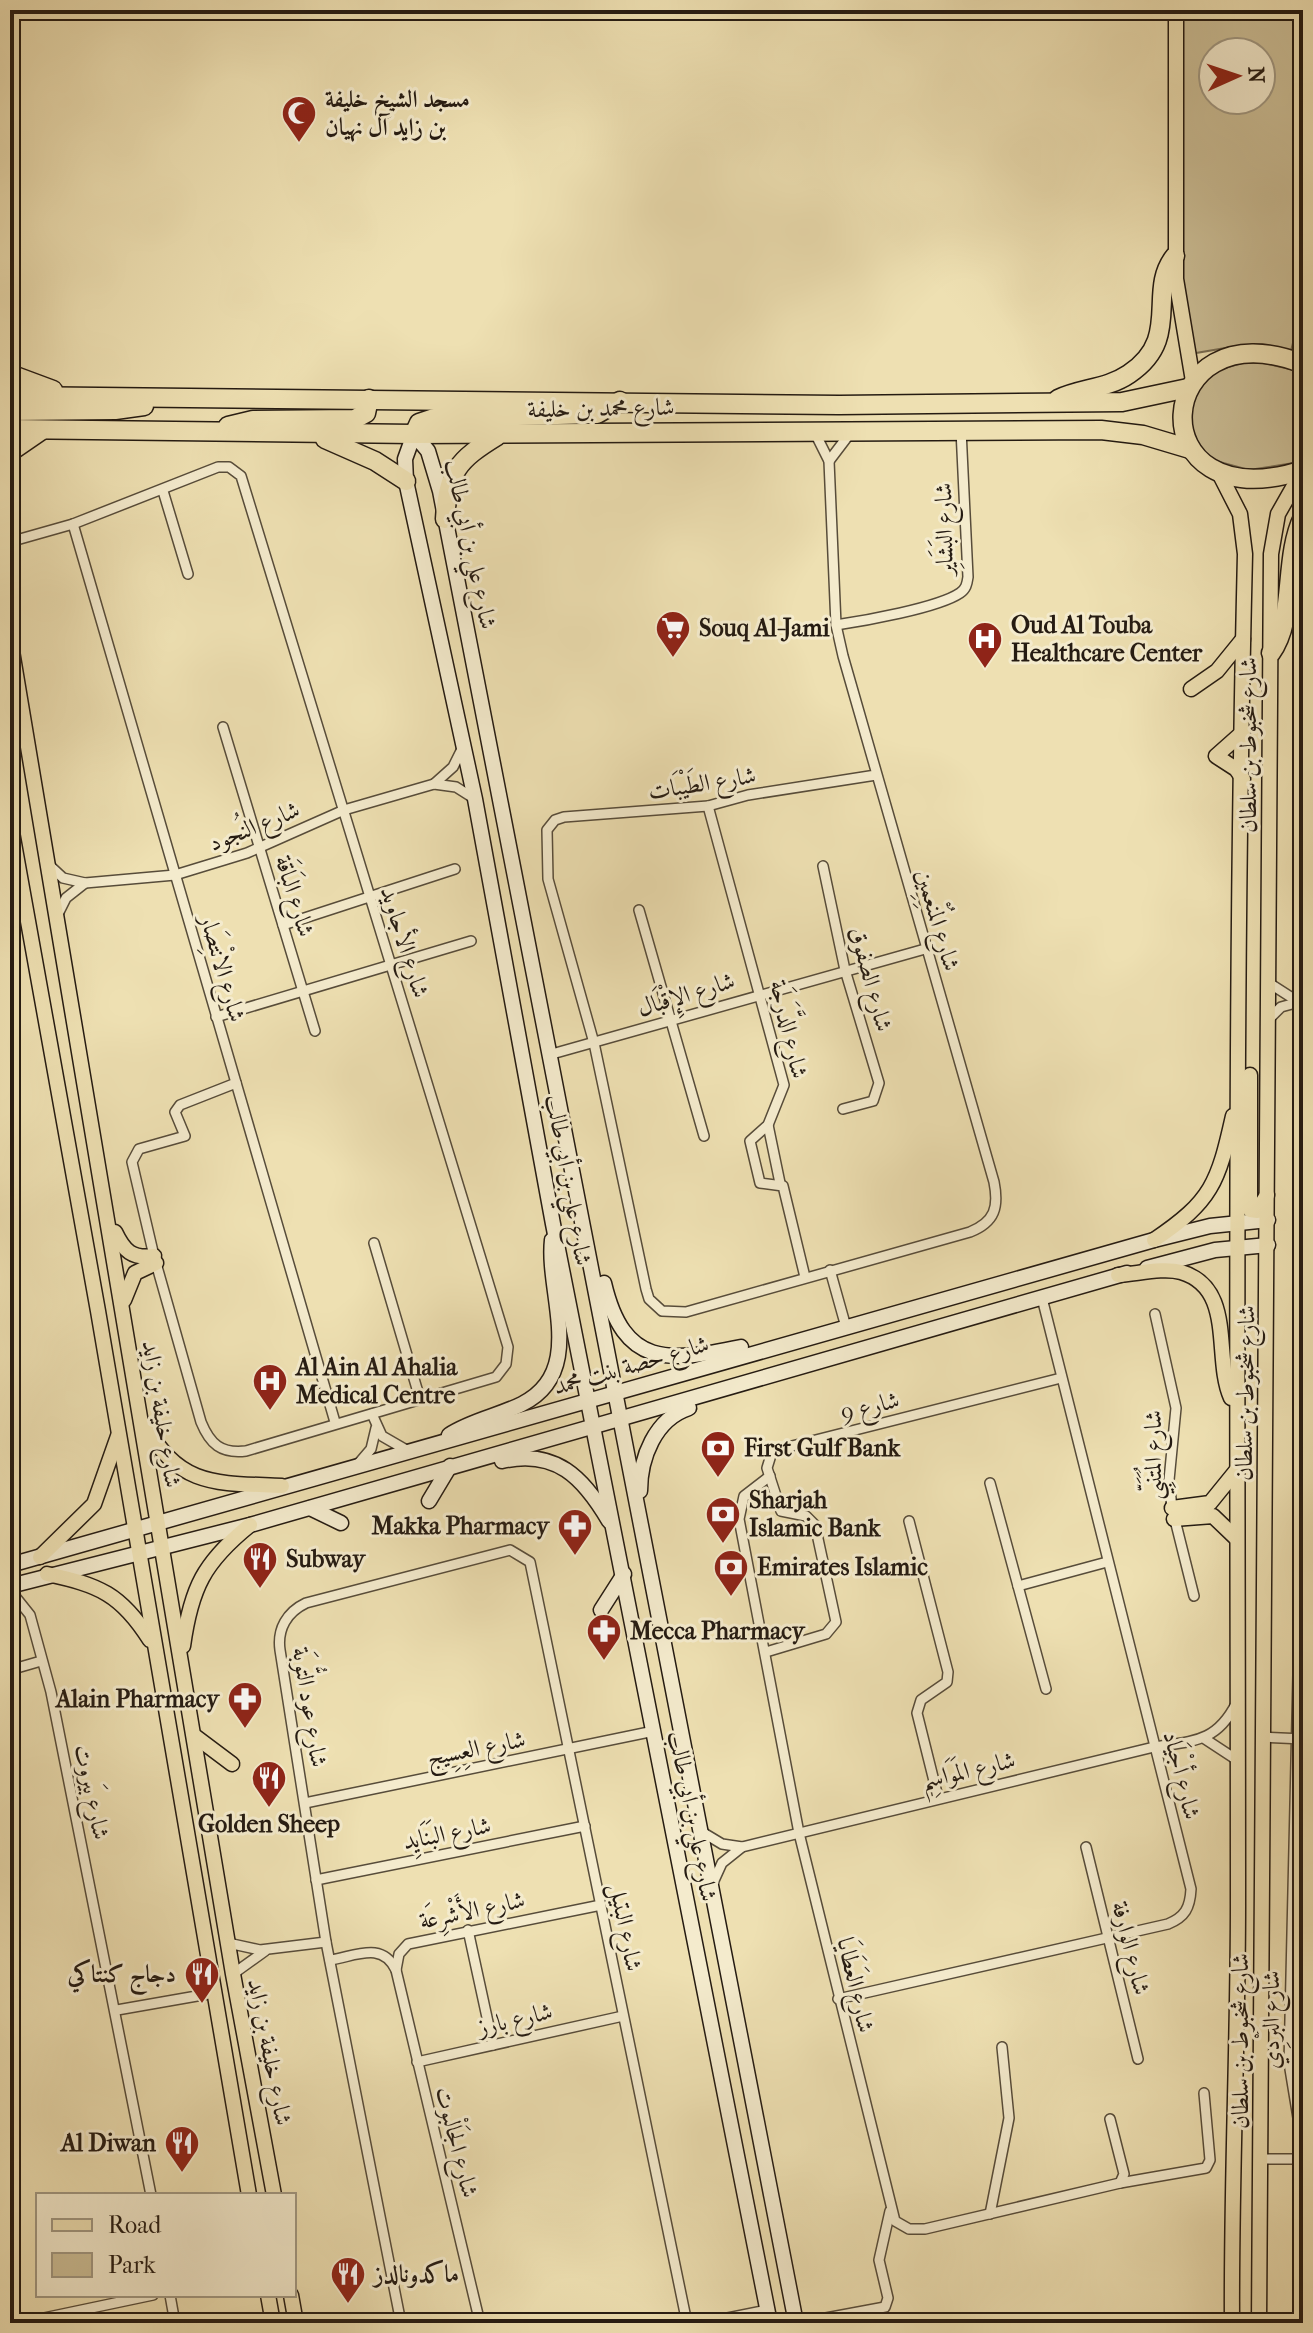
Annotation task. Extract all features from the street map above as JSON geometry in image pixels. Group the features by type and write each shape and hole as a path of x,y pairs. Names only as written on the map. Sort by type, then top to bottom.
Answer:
{"highway":[{"path":"1051,403 1078,391 1117,381 1142,364 1161,329 1164,277 1175,256"},
{"name":"شارع محمد بن خليفة","path":"10,396 787,405 1051,403 1139,400 1190,385 1216,363 1249,355 1282,357 1303,364"},
{"path":"10,374 71,396"},
{"path":"1190,385 1181,415 1190,449 1202,462 1218,471 1261,477 1303,470"},
{"path":"10,411 115,410 151,404 165,397"},
{"path":"215,432 253,420 359,418 374,399 402,415 414,434"},
{"path":"414,434 419,423 434,418 597,414 620,401"},
{"name":"شارع محمد بن خليفة","path":"10,429 307,434 1101,430 1143,435 1190,449"},
{"path":"10,452 29,436 45,429"},
{"path":"445,519 448,489 456,468 472,449 501,433"},
{"path":"307,434 359,452 406,481"},
{"path":"1271,653 1279,640 1291,551 1303,517"}],"main road":[{"path":"1176,10 1175,256 1190,385"},
{"name":"شارع علي بن أبي طالب","path":"414,434 405,459 406,481 475,799 553,1224 768,2317"},
{"name":"شارع علي بن أبي طالب","path":"414,434 428,451 445,519 552,1054 796,2323"},
{"name":"شارع شخبوط بن سلطان","path":"1259,2323 1271,653 1274,535 1278,514 1303,470"},
{"name":"شارع شخبوط بن سلطان","path":"1218,471 1240,514 1244,535 1241,1080 1235,1222 1237,1760 1232,2323"},
{"name":"شارع خليفة بن زايد","path":"10,639 55,919 110,1220 180,1662 196,1737 233,1974 274,2193"},
{"path":"1191,689 1217,671 1243,639"},
{"path":"1243,732 1216,756 1236,769 1243,779"},
{"name":"شارع خليفة بن زايد","path":"10,821 120,1432 249,2193"},
{"path":"1241,1012 1250,1051 1250,1210 1260,1209 1269,1191"},
{"path":"1154,1240 1193,1212 1214,1184 1241,1080"},
{"path":"110,1220 127,1252 155,1259"},
{"name":"شارع حصة بنت محمد","path":"10,1565 1154,1240 1235,1222 1268,1220"},
{"path":"435,1444 466,1424 524,1403 549,1380 556,1364 560,1329 549,1260 553,1224"},
{"path":"583,1224 597,1250 616,1322 643,1348 676,1358 751,1345 769,1347"},
{"name":"شارع حصة بنت محمد","path":"10,1588 47,1574 250,1525 450,1466 621,1421 1118,1275 1236,1247 1268,1245"},
{"path":"122,1304 135,1273 155,1259"},
{"path":"1118,1275 1182,1272 1207,1290 1219,1317 1224,1374 1236,1409"},
{"path":"654,1590 639,1488 651,1442 678,1411 728,1396 747,1383"},
{"path":"140,1415 161,1450 181,1470 218,1483 282,1486"},
{"path":"40,1557 94,1504 120,1432"},
{"path":"429,1501 450,1466 479,1467 523,1456 556,1464 579,1479 593,1493 614,1530"},
{"path":"1173,1514 1210,1503 1236,1471"},
{"path":"310,1508 341,1523"},
{"path":"1173,1514 1213,1516 1236,1538"},
{"path":"180,1662 191,1598 203,1571 222,1549 250,1525"},
{"path":"47,1574 96,1586 120,1600 155,1648"},
{"path":"601,1610 624,1574"},
{"path":"196,1737 232,1764"},
{"path":"268,2297 273,2323"},
{"path":"291,2297 296,2323"}],"street":[{"name":"شارع المُنْعِمِين","path":"545,839 548,879 594,1043 646,1289 655,1306 670,1313 686,1312 970,1232 987,1224 996,1210 994,1182 925,949 836,625 829,461 813,430"},
{"path":"829,461 853,430"},
{"name":"شارع البَشَايِر","path":"836,625 898,613 957,595 965,588 968,577 961,430"},
{"name":"شارع الأجاويد","path":"20,539 73,524 218,467 229,467 241,476 508,1347 506,1364 496,1377 335,1422 246,1451 224,1451 215,1445 201,1422 155,1259 133,1157 142,1147 185,1136 175,1112 180,1105 236,1083"},
{"path":"163,491 188,574"},
{"name":"شارع الانْتِصَار","path":"73,524 335,1422"},
{"name":"شارع البَاقَة","path":"223,727 315,1031"},
{"path":"434,784 453,767 464,745"},
{"name":"شارع الطَيْبَات","path":"545,839 551,823 564,817 708,806 748,795 876,775"},
{"path":"434,784 456,787 475,799"},
{"name":"شارع النُجود","path":"85,883 175,875 260,848 344,810 434,784"},
{"name":"شارع الدَّرَجَة","path":"708,806 784,1085 768,1125 751,1138 760,1183 780,1183"},
{"path":"46,863 63,878 85,883"},
{"name":"شارع الصفوق","path":"823,866 845,970 879,1083 873,1101 843,1109"},
{"path":"283,925 455,869"},
{"path":"55,919 66,898 85,883"},
{"path":"639,910 704,1136"},
{"path":"216,1017 471,941"},
{"name":"شارع الإِقْبَال","path":"552,1054 925,949"},
{"path":"1269,983 1300,1001"},
{"path":"1269,1019 1281,1007 1300,1001"},
{"path":"768,1125 805,1277"},
{"path":"374,1243 420,1399"},
{"path":"830,1270 846,1327"},
{"name":"شارع أجْيَاد","path":"838,1999 1108,1939 1179,1920 1190,1898 1042,1298"},
{"name":"شارع المُتَنَبِّي","path":"1155,1314 1177,1421 1169,1469 1173,1514 1194,1596"},
{"name":"شارع 9","path":"770,1476 768,1459 784,1448 1061,1378"},
{"path":"372,1414 376,1428 389,1443 408,1451"},
{"path":"356,1465 371,1449 376,1428"},
{"name":"شارع البَرْدِي","path":"1301,2323 1302,2159 1289,2063 1299,1738 1303,1460"},
{"path":"766,1652 826,1634 836,1622 815,1525 806,1516 781,1511 770,1476"},
{"name":"شارع العَطَايَا","path":"770,1476 748,1491 739,1509 799,1833 890,2210"},
{"path":"990,1483 1046,1689"},
{"path":"909,1521 948,1672 947,1682 921,1700 917,1713 938,1797"},
{"name":"شارع البتيل","path":"510,1550 530,1562 687,2323"},
{"name":"شارع عود التُّوبَة","path":"401,2323 326,1942 280,1650 280,1633 287,1617 306,1603 510,1550"},
{"path":"1018,1586 1107,1562"},
{"name":"شارع بَيروت","path":"10,1588 30,1615 51,1692 117,2010 151,2193"},
{"path":"10,1670 41,1661"},
{"path":"1237,1702 1224,1723 1205,1739 1237,1760"},
{"name":"شارع العِسِيج","path":"305,1803 654,1731"},
{"path":"1262,1737 1299,1738"},
{"name":"شارع المَوَاسِم","path":"742,1847 938,1797 1154,1747 1205,1739"},
{"name":"شارع البَنَايِد","path":"316,1880 585,1826"},
{"path":"702,1832 722,1844 742,1847"},
{"path":"711,1889 722,1863 742,1847"},
{"name":"شارع الوارفة","path":"1086,1847 1138,2059"},
{"name":"شارع الأَشْرِعَة","path":"396,1970 399,1954 408,1944 601,1905"},
{"path":"468,1930 493,2045"},
{"path":"228,1943 269,1950 326,1942"},
{"path":"233,1974 269,1950"},
{"path":"330,1960 378,1953 390,1958 396,1970"},
{"name":"شارع الجَالْبوت","path":"396,1970 480,2323"},
{"path":"117,2010 214,1993"},
{"name":"شارع بارز","path":"417,2062 623,2016"},
{"path":"990,2214 1009,2118 1002,2047"},
{"path":"890,2210 900,2226 917,2231 1120,2183 1206,2168 1210,2160 1204,2093"},
{"path":"1110,2119 1124,2174 1120,2183"},
{"path":"1261,2159 1302,2159"},
{"path":"819,2323 826,2318 885,2307 888,2298 879,2260 890,2210"},
{"path":"20,2323 144,2297"},
{"path":"170,2297 175,2323"},
{"path":"703,2323 768,2317"}],"green space":[{"path":"1180,10 1303,10 1303,303 1291,351 1237,346 1190,354 1182,315"},
{"path":"1242,363 1264,363 1303,372 1300,462 1249,470 1205,458 1190,422 1191,405 1211,372"}],"place":[{"name":"مسجد الشيخ خليفة بن زايد آل نهيان","path":"299,144"},
{"name":"Souq Al-Jami","path":"673,659"},
{"name":"Oud Al Touba Healthcare Center","path":"985,670"},
{"name":"Al Ain Al Ahalia Medical Centre","path":"270,1412"},
{"name":"First Gulf Bank","path":"718,1479"},
{"name":"Sharjah Islamic Bank","path":"723,1545"},
{"name":"Makka Pharmacy","path":"575,1557"},
{"name":"Subway","path":"260,1590"},
{"name":"Emirates Islamic","path":"731,1598"},
{"name":"Mecca Pharmacy","path":"604,1662"},
{"name":"Alain Pharmacy","path":"245,1730"},
{"name":"Golden Sheep","path":"269,1809"},
{"name":"دجاج كنتاكي","path":"202,2005"},
{"name":"Al Diwan","path":"182,2174"},
{"name":"ماكدونالدز","path":"348,2305"}]}
